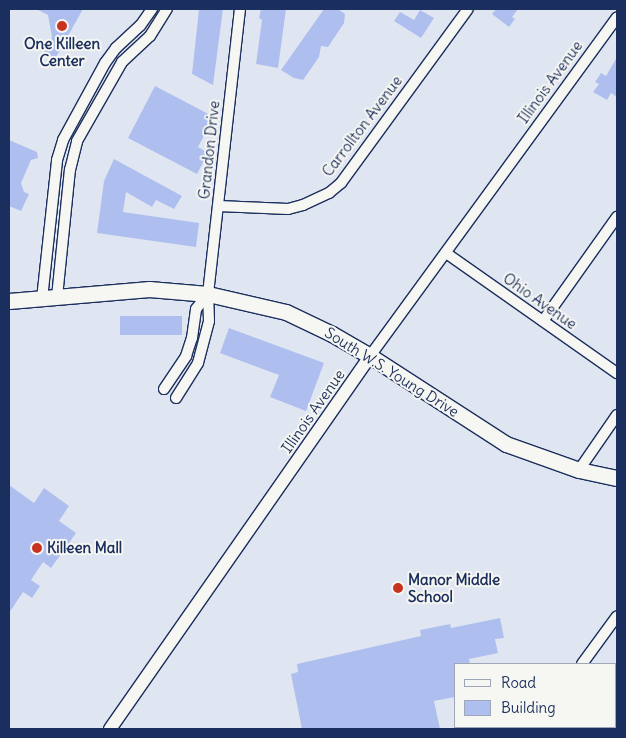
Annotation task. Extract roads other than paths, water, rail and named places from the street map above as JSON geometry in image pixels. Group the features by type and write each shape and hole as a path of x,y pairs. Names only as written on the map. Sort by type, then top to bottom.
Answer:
{"main road":[{"name":"South W.S. Young Drive","path":"9,301 149,289 208,294 286,312 332,334 370,356 506,444 579,470 617,478"}],"street":[{"path":"50,298 49,242 57,160 62,140 97,77 116,48 140,26 152,9"},
{"path":"50,298 63,243 73,155 84,125 122,62 160,23 167,9"},
{"name":"Grandon Drive","path":"176,398 198,363 204,348 210,313 208,294 240,9"},
{"name":"Carrollton Avenue","path":"218,206 288,208 303,205 329,193 341,183 468,9"},
{"name":"Illinois Avenue","path":"110,729 370,356 617,17"},
{"path":"97,77 111,81"},
{"path":"73,119 84,125"},
{"path":"542,321 617,217"},
{"path":"49,242 63,243"},
{"name":"Ohio Avenue","path":"446,253 617,373"},
{"path":"164,389 186,356 192,338 196,309 208,294"},
{"path":"579,470 617,415"},
{"path":"583,663 617,616"}],"place":[{"name":"One Killeen Center","path":"62,26"},
{"name":"Killeen Mall","path":"37,548"},
{"name":"Manor Middle School","path":"398,588"}]}
